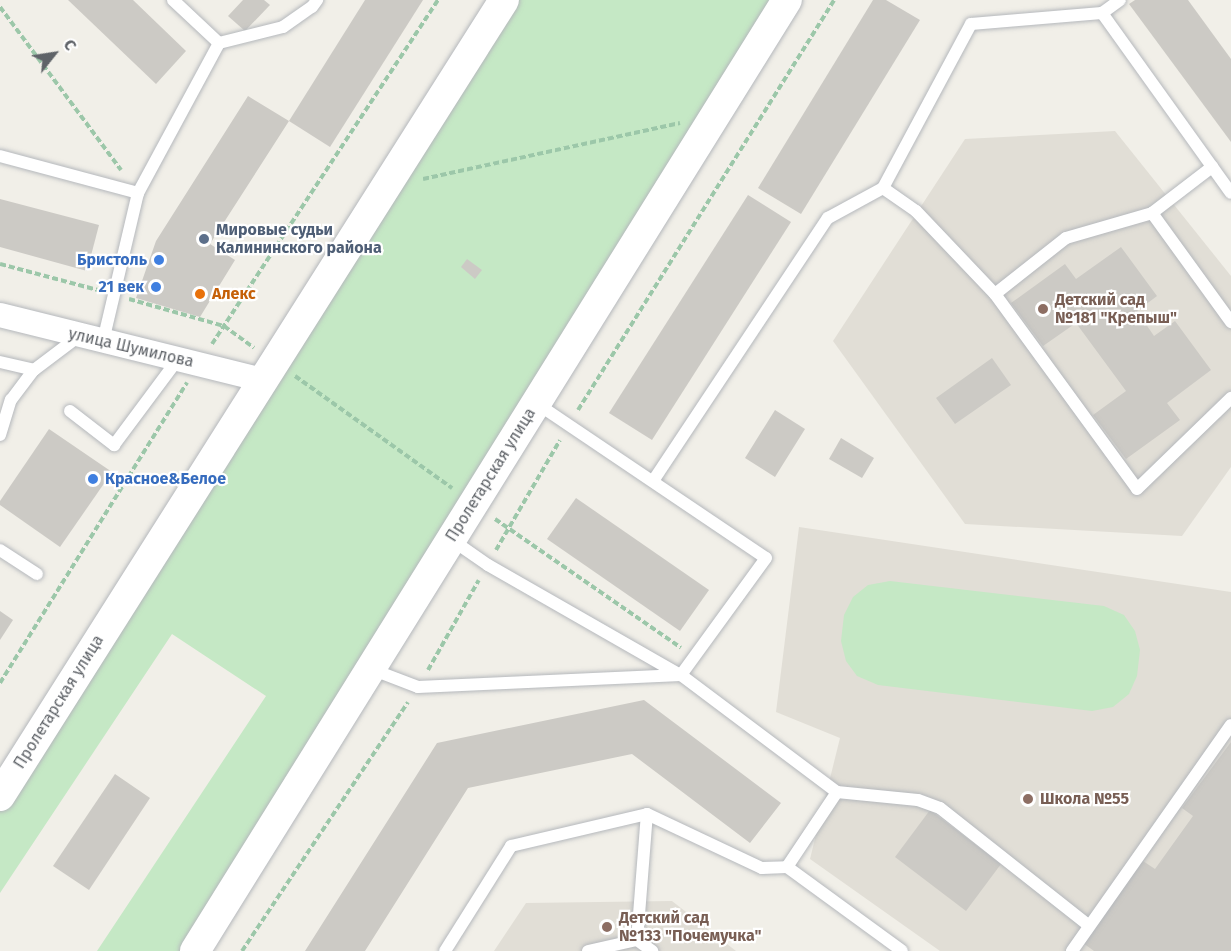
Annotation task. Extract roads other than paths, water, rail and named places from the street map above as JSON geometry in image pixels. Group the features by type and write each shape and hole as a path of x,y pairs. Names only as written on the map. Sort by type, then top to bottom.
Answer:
{"street":[{"name":"Пролетарская улица","path":"3,786 504,0"},
{"name":"Пролетарская улица","path":"195,951 787,0"},
{"name":"улица Шумилова","path":"0,315 189,361 268,371"}],"lane":[{"path":"173,0 219,43"},
{"path":"103,341 138,192 219,43 283,27 312,7 317,0"},
{"path":"653,481 828,218 883,188 971,24 1102,13 1120,0"},
{"path":"1102,13 1231,193"},
{"path":"0,156 138,192"},
{"path":"995,294 1066,238 1152,213 1212,167"},
{"path":"883,188 916,211 995,294 1137,489 1231,398"},
{"path":"1152,213 1231,322"},
{"path":"0,435 11,400 34,370 79,336"},
{"path":"70,411 114,445 189,361"},
{"path":"0,362 34,370"},
{"path":"536,403 766,558 681,675"},
{"path":"451,540 488,565 681,675 837,792 918,800 940,808 1088,925"},
{"path":"0,550 37,574"},
{"path":"371,669 418,687 681,675"},
{"path":"1072,951 1088,925 1231,725"},
{"path":"787,867 837,792"},
{"path":"637,940 647,814"},
{"path":"445,951 511,846 647,814 762,868 787,867 902,951"},
{"path":"588,951 637,940 652,951"}],"place":[{"name":"Мировые судьи Калининского района","path":"204,239"},
{"name":"Бристоль","path":"159,260"},
{"name":"21 век","path":"156,287"},
{"name":"Алекс","path":"200,294"},
{"name":"Детский сад №181 \"Крепыш\"","path":"1043,309"},
{"name":"Красное&Белое","path":"93,479"},
{"name":"Школа №55","path":"1028,799"},
{"name":"Детский сад №133 \"Почемучка\"","path":"607,927"}]}
